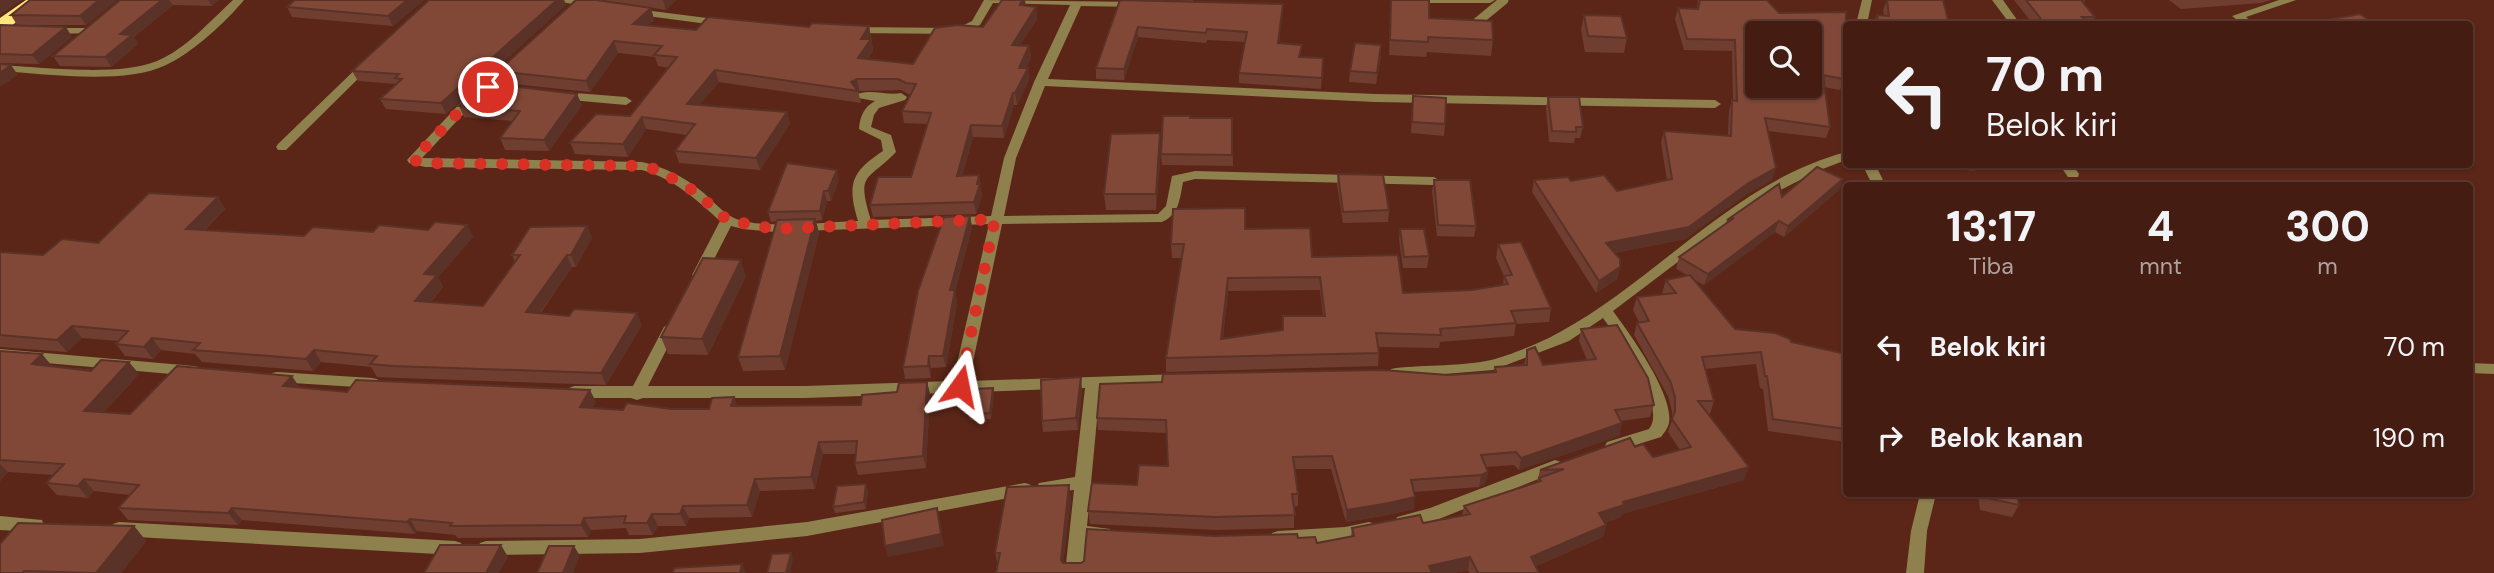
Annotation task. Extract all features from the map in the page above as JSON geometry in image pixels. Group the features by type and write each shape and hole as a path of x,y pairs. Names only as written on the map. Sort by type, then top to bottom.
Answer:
{"highway":[{"path":"4,28 37,0"}],"street":[{"path":"71,47 128,0"},
{"path":"0,68 48,66 130,70 162,63 239,0"},
{"path":"841,30 960,31 976,23 989,0 1156,5"},
{"path":"1414,0 1490,0"},
{"path":"1862,21 1867,0"},
{"path":"1997,0 2013,21"},
{"path":"2244,21 2237,16 2291,0"},
{"path":"960,386 1010,158 1040,82 1077,2"},
{"path":"572,4 604,7"},
{"path":"629,12 730,23"},
{"path":"38,30 90,31"},
{"path":"526,51 494,87 468,102 413,160 425,163 642,166 658,170 694,191 727,220 775,229 995,219 1161,218 1172,208 1177,179 1195,175 1434,181"},
{"path":"282,147 378,53"},
{"path":"1040,82 1375,98 1715,104"},
{"path":"548,94 626,101"},
{"path":"862,95 895,98 870,108 865,116 865,129 887,138 890,152 862,174 856,191 866,225"},
{"path":"1379,374 1493,365 1564,337 1605,310 1752,199 1816,167 1843,157"},
{"path":"694,282 727,220"},
{"path":"1597,452 1655,433 1661,424 1661,410 1654,391 1628,343 1605,310"},
{"path":"637,394 675,320"},
{"path":"0,354 209,372"},
{"path":"2473,368 2494,369"},
{"path":"263,376 386,384"},
{"path":"553,391 637,394 806,392 1202,378"},
{"path":"1074,573 1093,381"},
{"path":"1256,538 1345,534 1388,526 1433,514 1576,459"},
{"path":"99,528 456,548 640,546 807,529 1008,491 1082,484"},
{"path":"1915,573 1919,531 1928,499"},
{"path":"0,523 49,525"},
{"path":"1078,532 1118,535"}],"lane":[{"path":"1476,23 1504,0"}],"building":[{"path":"30,0 99,0 80,16 11,15"},
{"path":"120,0 162,0 120,34 132,35 105,57 53,56"},
{"path":"295,0 407,0 388,16 287,7"},
{"path":"429,0 557,0 441,103 380,99 402,79 395,78 399,74 352,71"},
{"path":"576,0 596,0 651,8 633,24 696,30 708,17 809,27 812,23 869,26 861,39 871,39 858,58 913,64 935,28 957,25 983,27 1002,0 1022,0 1020,5 1036,7 1012,45 1029,46 1019,68 1028,68 1013,93 1002,126 971,125 957,176 979,175 977,184 980,184 974,202 870,205 878,177 911,177 931,113 902,111 916,84 898,79 857,79 851,82 858,91 715,70 687,104 787,112 756,158 675,151 695,124 642,117 623,144 570,142 596,114 630,116 677,57 654,55 662,46 614,41 586,81 498,71"},
{"path":"1120,0 1283,4 1278,43 1302,45 1299,57 1323,58 1322,78 1239,73 1247,32 1207,29 1206,33 1138,27 1124,69 1096,68"},
{"path":"1391,0 1429,0 1429,18 1492,21 1493,40 1428,37 1428,42 1390,40"},
{"path":"1700,0 1767,0 1779,13 1846,12 1846,21 1843,21 1843,79 1823,75 1830,127 1765,118 1776,168 1747,184 1689,227 1606,243 1620,259 1620,267 1599,281 1534,180 1568,177 1571,181 1604,175 1617,191 1672,179 1664,131 1731,136 1732,100 1737,101 1735,40 1687,39 1678,8 1698,9"},
{"path":"1887,0 1943,0 1948,21 1878,21 1877,15 1889,16"},
{"path":"2026,0 2081,0 2095,17 2082,17 2087,21 2043,21"},
{"path":"2360,14 2370,21 2321,21"},
{"path":"1584,15 1621,16 1627,38 1588,36"},
{"path":"0,25 66,27 32,55 0,54"},
{"path":"1355,43 1381,45 1377,73 1350,71"},
{"path":"0,64 11,65 0,73"},
{"path":"486,83 577,94 544,140 500,138 520,111 459,106"},
{"path":"1413,96 1446,98 1445,124 1412,122"},
{"path":"1548,97 1579,97 1583,127 1576,127 1576,132 1552,131"},
{"path":"1163,116 1232,118 1232,155 1161,154"},
{"path":"1160,133 1156,194 1104,194 1111,134"},
{"path":"787,163 837,170 828,191 824,191 820,211 768,212"},
{"path":"1817,167 1843,179 1788,226 1779,221 1708,274 1679,257 1779,184 1782,197"},
{"path":"1338,174 1383,175 1389,210 1343,212"},
{"path":"1434,180 1470,180 1476,226 1438,225"},
{"path":"149,193 218,197 186,229 304,236 313,227 373,232 379,225 428,230 435,222 467,225 424,274 437,275 415,301 483,306 520,255 512,255 530,227 587,226 571,255 567,255 526,312 569,316 574,309 637,313 601,373 393,366 370,364 377,356 314,350 306,359 193,350 200,343 152,338 144,347 116,344 128,331 72,326 57,340 0,335 0,252 43,255 62,239 98,243"},
{"path":"1245,208 1245,229 1310,228 1312,257 1398,255 1403,293 1472,290 1508,284 1504,276 1512,275 1498,244 1521,242 1551,308 1511,311 1516,323 1440,329 1441,335 1376,333 1379,353 1166,358 1184,244 1171,244 1173,209","holes":["1320,277 1325,316 1283,316 1283,330 1221,339 1228,278"]},
{"path":"970,216 950,290 955,290 943,356 929,356 928,366 903,367 918,291 944,217"},
{"path":"815,219 780,356 738,357 777,220"},
{"path":"1400,229 1424,229 1429,256 1404,257"},
{"path":"703,258 741,260 702,339 661,337"},
{"path":"1690,275 1735,329 1775,333 1790,339 1791,342 1843,353 1843,429 1773,419 1761,352 1702,357 1714,401 1698,401 1749,467 1623,502 1624,505 1599,513 1606,525 1531,557 1539,573 1478,573 1470,557 1429,566 1432,573 996,573 1000,553 995,553 1007,487 1069,485 1061,560 1063,563 1081,563 1084,561 1087,529 1215,536 1297,534 1298,538 1315,537 1317,543 1354,536 1352,528 1420,515 1423,523 1470,514 1464,506 1541,481 1539,478 1564,469 1540,470 1630,438 1635,447 1643,444 1653,457 1691,447 1672,419 1675,398 1671,383 1637,323 1649,321 1637,297 1676,293 1666,280"},
{"path":"1617,325 1648,378 1654,405 1615,410 1622,423 1521,458 1516,452 1481,455 1488,472 1481,475 1411,480 1415,497 1347,510 1332,456 1293,457 1298,494 1292,494 1295,515 1216,517 1088,511 1092,483 1137,485 1139,465 1168,466 1166,420 1097,418 1100,384 1162,382 1163,374 1382,370 1448,375 1496,372 1495,367 1527,365 1527,350 1535,347 1543,365 1596,359 1581,329"},
{"path":"0,351 42,354 32,364 91,371 101,360 129,362 84,411 130,414 177,366 292,376 283,386 347,392 356,380 590,390 580,407 623,410 627,403 671,409 709,409 712,398 734,397 731,406 861,405 862,395 897,392 899,383 927,382 923,456 855,463 857,441 819,442 811,477 755,479 747,505 683,506 680,514 652,514 647,523 624,523 626,516 584,518 581,525 450,526 452,523 410,519 407,522 232,508 228,513 118,508 139,485 84,479 78,486 46,483 64,464 0,460"},
{"path":"1081,377 1076,418 1042,421 1041,380"},
{"path":"993,388 990,413 969,414 972,389"},
{"path":"866,484 864,502 833,507 837,486"},
{"path":"2018,497 2019,505 1987,498"},
{"path":"937,508 941,534 885,546 882,520"},
{"path":"18,523 134,526 96,573 0,573 0,544"},
{"path":"440,545 501,545 486,573 424,573"},
{"path":"549,546 574,546 563,573 537,573"},
{"path":"791,553 786,573 767,573 772,554"},
{"path":"742,564 740,573 673,573 674,568"}],"route":[{"path":"488,87 468,102 413,160 425,163 642,166 658,170 694,191 727,220 775,229 995,219 960,386"}]}
